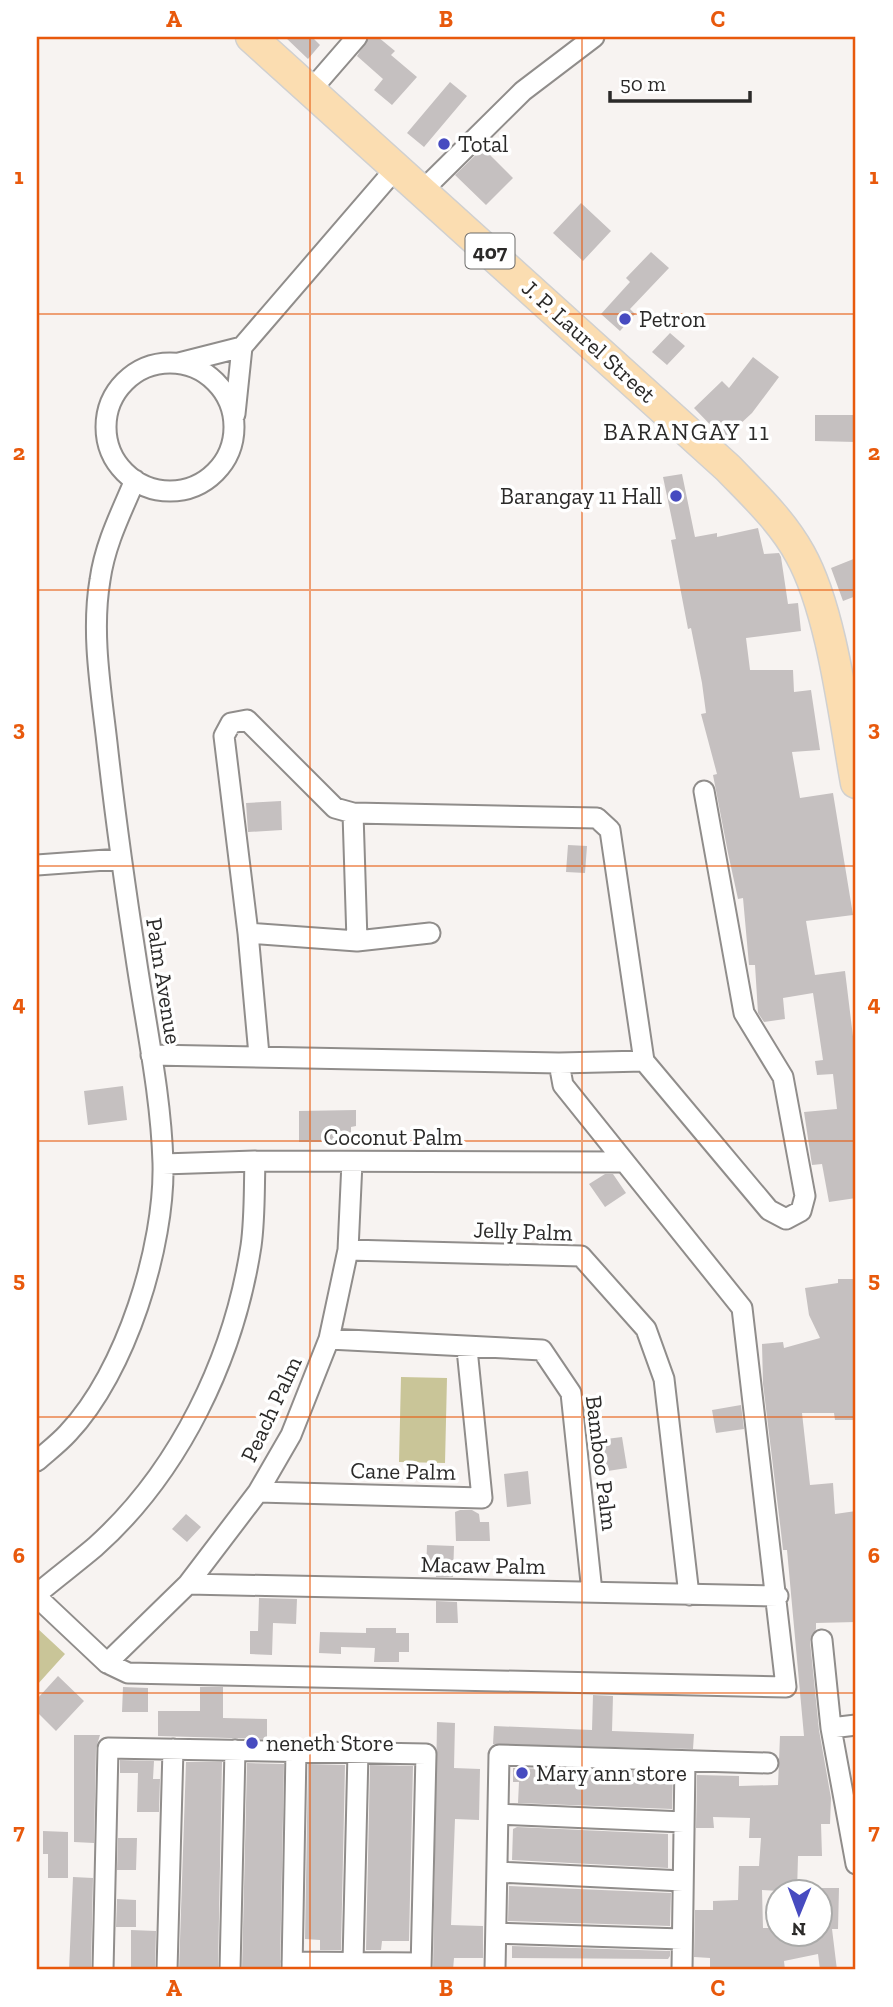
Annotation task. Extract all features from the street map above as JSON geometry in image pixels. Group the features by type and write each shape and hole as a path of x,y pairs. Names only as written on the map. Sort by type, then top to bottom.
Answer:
{"main road":[{"name":"J. P. Laurel Street","path":"251,37 728,468 771,513 800,553 819,601 856,783"}],"street":[{"path":"311,90 357,37"},
{"path":"423,190 523,91 594,37"},
{"path":"242,347 178,363 160,363 127,379 112,400 106,418 108,445 116,461 135,480 154,489 175,491 205,481 220,468 231,450 242,347 397,167"},
{"path":"178,363 199,369 216,382 228,399 234,419"},
{"name":"Palm Avenue","path":"37,1461 69,1432 104,1383 132,1322 154,1255 163,1164 151,1055 120,859 99,677 97,614 105,551 135,480"},
{"path":"259,1055 248,933 224,736 232,723 247,720 335,808 353,813 597,818 610,830 644,1061 769,1210 786,1219 802,1211 805,1196 783,1077 744,1013 704,791"},
{"path":"353,813 357,941"},
{"path":"37,865 120,859"},
{"path":"248,933 357,941 430,933"},
{"path":"151,1055 259,1055 559,1063 644,1061"},
{"path":"255,1161 251,1244 229,1338 215,1376 184,1435 132,1507 96,1546 37,1595 107,1663 128,1673 786,1687 778,1596 742,1308 563,1085 559,1063"},
{"name":"Coconut Palm","path":"163,1164 255,1161 623,1161"},
{"name":"Peach Palm","path":"107,1663 188,1584 258,1492 291,1435 329,1339 348,1250 352,1162"},
{"name":"Jelly Palm","path":"348,1250 581,1256 646,1329 664,1379 689,1595"},
{"name":"Bamboo Palm","path":"329,1339 467,1349 542,1350 571,1393 592,1592"},
{"name":"Cane Palm","path":"258,1492 482,1498 467,1349"},
{"name":"Macaw Palm","path":"188,1584 778,1596"},
{"path":"822,1640 831,1728 856,1864"},
{"path":"831,1728 856,1725"},
{"path":"103,1970 107,1748 235,1751 296,1751 358,1752 426,1754 421,1967 353,1962 292,1966 296,1751"},
{"path":"167,1970 173,1749"},
{"path":"230,1970 235,1751"},
{"path":"353,1962 358,1752"},
{"path":"495,1970 499,1755 768,1763"},
{"path":"682,1970 685,1760"},
{"path":"498,1814 684,1822"},
{"path":"497,1872 683,1881"},
{"path":"496,1933 682,1939"}],"shaded area":[{"path":"401,1377 447,1378 445,1463 399,1462"},
{"path":"37,1628 65,1654 37,1685"}],"building":[{"path":"285,37 312,37 320,45 308,59"},
{"path":"369,37 378,37 395,51 391,55 417,77 392,105 374,90 383,79 357,56"},
{"path":"450,82 467,96 424,147 407,133"},
{"path":"483,148 513,178 486,205 455,175"},
{"path":"581,203 611,231 583,261 553,233"},
{"path":"651,252 669,268 630,309 635,314 620,331 601,314 630,282 626,278"},
{"path":"670,333 685,346 667,365 652,352"},
{"path":"753,357 779,377 752,413 724,439 694,408 722,381 729,388"},
{"path":"815,415 856,415 856,442 815,441"},
{"path":"682,474 695,537 717,533 717,537 758,528 764,554 779,553 781,557 788,604 798,603 801,631 746,638 750,670 793,670 794,692 811,690 820,750 792,752 800,798 833,793 853,915 806,921 815,975 845,971 856,1061 856,1198 829,1202 822,1164 812,1165 804,1112 837,1109 833,1074 817,1075 815,1061 823,1060 813,993 783,998 785,1019 764,1022 758,1013 755,965 749,965 743,898 738,899 728,853 713,775 717,774 701,714 706,713 702,683 691,628 688,629 671,540 676,539 663,477"},
{"path":"856,558 856,596 843,601 831,568"},
{"path":"281,801 282,830 248,832 246,803"},
{"path":"568,845 587,846 585,873 566,872"},
{"path":"123,1086 127,1120 88,1125 84,1091"},
{"path":"356,1110 356,1126 351,1127 351,1142 299,1142 299,1111"},
{"path":"605,1174 613,1174 626,1193 605,1207 589,1184"},
{"path":"838,1279 856,1279 855,1420 835,1420 834,1413 802,1413 810,1485 833,1483 835,1514 856,1511 856,1622 816,1623 810,1641 819,1730 831,1798 830,1824 821,1824 822,1856 798,1856 797,1878 764,1878 762,1890 764,1948 834,1948 834,1945 837,1970 820,1970 818,1954 784,1961 785,1970 710,1970 710,1958 694,1957 695,1910 713,1910 713,1901 738,1900 739,1866 759,1866 761,1838 749,1838 750,1818 713,1817 714,1828 696,1828 697,1775 739,1776 739,1786 778,1785 780,1736 804,1736 787,1550 783,1550 763,1384 762,1344 783,1342 784,1348 820,1338 809,1315 805,1288 838,1283"},
{"path":"741,1405 744,1429 716,1433 712,1410"},
{"path":"622,1437 627,1468 595,1473 590,1441"},
{"path":"528,1471 531,1504 507,1507 504,1474"},
{"path":"472,1510 479,1514 480,1522 489,1522 490,1541 456,1541 455,1512"},
{"path":"186,1514 201,1527 187,1542 172,1529"},
{"path":"427,1545 454,1546 453,1577 436,1577 436,1571 426,1571"},
{"path":"259,1598 297,1599 296,1624 273,1623 272,1655 250,1654 250,1631 258,1631"},
{"path":"436,1601 457,1602 458,1623 436,1623"},
{"path":"366,1628 396,1628 396,1633 409,1633 409,1652 399,1652 399,1662 374,1662 375,1648 341,1647 341,1654 319,1653 320,1632 366,1633"},
{"path":"58,1676 84,1701 56,1731 37,1712 37,1699"},
{"path":"123,1687 148,1688 148,1712 122,1712"},
{"path":"200,1687 223,1687 223,1718 267,1719 267,1739 158,1736 158,1711 200,1711"},
{"path":"593,1695 613,1696 612,1731 694,1734 693,1749 493,1744 494,1726 592,1730"},
{"path":"437,1722 455,1723 454,1768 480,1769 479,1820 455,1819 451,1925 483,1926 483,1958 454,1958 453,1970 433,1970"},
{"path":"74,1735 100,1735 96,1748 94,1843 74,1842"},
{"path":"120,1760 154,1761 153,1779 160,1779 159,1812 137,1812 138,1773 120,1773"},
{"path":"186,1762 222,1762 218,1970 179,1970"},
{"path":"247,1763 284,1764 280,1970 242,1970"},
{"path":"308,1764 345,1765 341,1950 320,1950 320,1940 305,1939"},
{"path":"370,1765 413,1766 409,1941 382,1941 381,1950 366,1950"},
{"path":"513,1768 673,1772 672,1809 518,1803 519,1782 513,1782"},
{"path":"517,1827 668,1834 668,1868 512,1860 513,1829"},
{"path":"43,1831 68,1832 68,1878 48,1878 48,1854 43,1854"},
{"path":"118,1838 137,1838 136,1870 117,1870"},
{"path":"73,1877 93,1878 91,1970 69,1970"},
{"path":"509,1886 671,1893 670,1926 508,1921"},
{"path":"834,1888 839,1888 838,1929 834,1929"},
{"path":"117,1899 136,1900 136,1927 116,1927"},
{"path":"131,1930 156,1931 155,1970 131,1970"},
{"path":"512,1946 670,1951 670,1956 668,1959 512,1958"}],"place":[{"name":"Total","path":"444,144"},
{"name":"Petron","path":"625,319"},
{"name":"Barangay 11 Hall","path":"676,496"},
{"name":"neneth Store","path":"252,1743"},
{"name":"Mary ann store","path":"522,1773"}],"district":[{"name":"BARANGAY 11","path":"687,431"}]}
